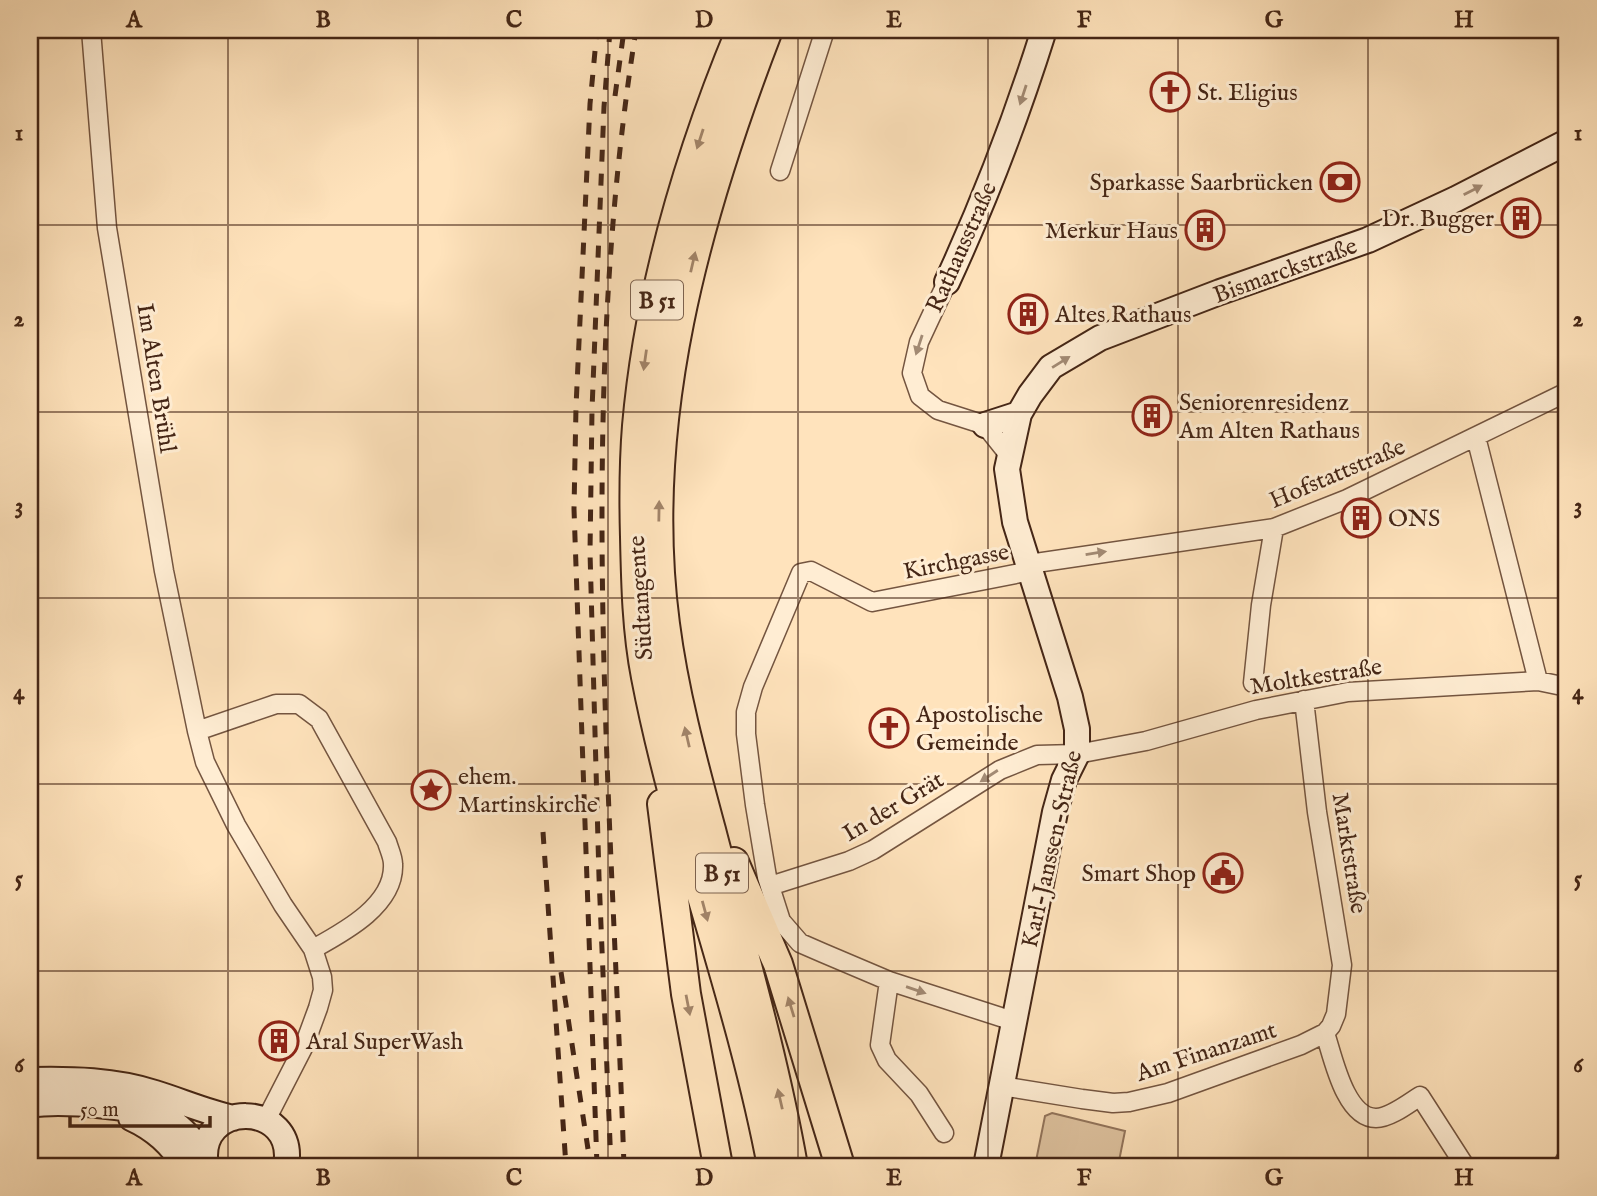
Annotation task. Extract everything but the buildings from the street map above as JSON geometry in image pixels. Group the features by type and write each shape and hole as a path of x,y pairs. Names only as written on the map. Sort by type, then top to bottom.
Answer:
{"main road":[{"path":"714,95 727,30"},
{"name":"Südtangente","path":"741,30 714,95 674,223 647,343 635,453 648,580 769,1055 793,1166"},
{"name":"Südtangente","path":"768,30 722,155 680,314 661,463 658,509 648,580 638,626 660,742 754,1082 772,1166"},
{"name":"Rathausstraße","path":"947,282 992,179 1018,111 1044,30"},
{"name":"Bismarckstraße","path":"1019,414 1051,367 1100,338 1368,240 1567,142"},
{"path":"985,425 1019,414"},
{"name":"Karl-Janssen-Straße","path":"986,1166 1058,799 1063,780 1077,754 1077,729 1070,697 1015,522 1008,487 1009,455 1019,414"},
{"path":"660,742 662,809 685,994 718,1166"},
{"path":"695,771 778,964 840,1166"},
{"path":"30,1080 61,1079 132,1087 206,1112 233,1118"},
{"path":"30,1105 125,1108 164,1118 183,1130 199,1163"},
{"path":"199,1163 214,1131 225,1121 252,1116 265,1120 282,1137 290,1163"}],"street":[{"name":"Im Alten Brühl","path":"91,30 107,228 164,571 197,731 205,762 236,825 283,905 313,949 322,977 323,990 304,1046 265,1120"},
{"path":"779,171 825,30"},
{"name":"Rathausstraße","path":"947,282 919,342 912,373 920,396 939,410 985,425"},
{"name":"Hofstattstraße","path":"1030,568 1274,528 1347,499 1567,392"},
{"path":"985,425 1009,455"},
{"path":"1476,438 1538,681"},
{"path":"1253,682 1261,605 1274,528"},
{"name":"Kirchgasse","path":"769,886 755,805 746,734 746,712 752,687 801,573 811,571 872,602 1030,568"},
{"name":"Moltkestraße","path":"1077,754 1146,741 1256,710 1348,692 1538,681 1567,687"},
{"name":"Marktstraße","path":"1304,700 1317,811 1342,965 1336,1014 1325,1033"},
{"path":"197,731 276,704 299,704 319,719 387,842 393,863 391,881 370,914 313,949"},
{"name":"In der Grät","path":"769,886 849,861 873,850 1000,770 1037,755 1077,754"},
{"path":"769,886 781,921 800,943 889,981 1013,1021"},
{"path":"889,981 880,1045 887,1060 919,1094 944,1133"},
{"path":"1325,1033 1339,1077 1352,1105 1364,1114 1377,1118 1420,1096 1465,1166"},
{"name":"Am Finanzamt","path":"1001,1086 1082,1099 1129,1102 1168,1093 1301,1045 1325,1033"},
{"path":"1562,1166 1567,1157"}],"shaded area":[{"path":"1052,1113 1125,1131 1118,1166 1035,1166 1045,1116"}],"railway":[{"path":"597,30 590,104 574,509 597,1166"},
{"path":"610,30 604,107 592,410 590,552 599,877 611,1166"},
{"path":"615,96 624,30"},
{"path":"624,1166 606,740 602,455 607,313 618,171 636,30"},
{"path":"543,832 566,1166"},
{"path":"561,972 588,1149"}],"place":[{"name":"St. Eligius","path":"1170,92"},
{"name":"Sparkasse Saarbrücken","path":"1340,182"},
{"name":"Dr. Bugger","path":"1521,218"},
{"name":"Merkur Haus","path":"1205,230"},
{"name":"Altes Rathaus","path":"1028,314"},
{"name":"Seniorenresidenz Am Alten Rathaus","path":"1152,416"},
{"name":"ONS","path":"1361,518"},
{"name":"Apostolische Gemeinde","path":"889,728"},
{"name":"ehem. Martinskirche","path":"431,790"},
{"name":"Smart Shop","path":"1223,873"},
{"name":"Aral SuperWash","path":"279,1041"}]}
